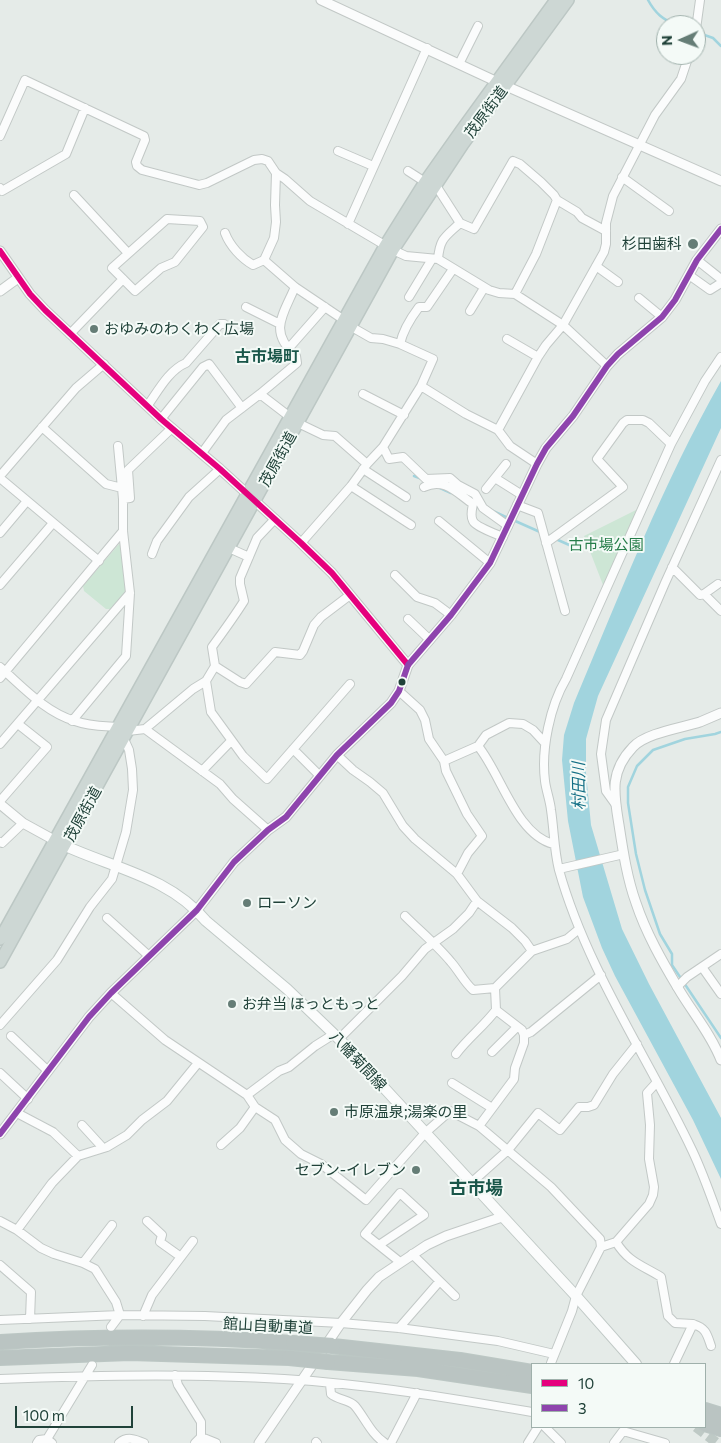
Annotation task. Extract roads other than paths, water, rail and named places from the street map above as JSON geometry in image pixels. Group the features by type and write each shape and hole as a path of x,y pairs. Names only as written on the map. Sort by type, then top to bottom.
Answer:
{"highway":[{"name":"館山自動車道","path":"0,1342 57,1338 133,1337 248,1340 333,1346 460,1360 531,1372"},
{"name":"館山自動車道","path":"0,1358 130,1353 289,1358 418,1369 531,1386"},
{"path":"706,1410 721,1415"},
{"path":"706,1424 721,1429"}],"main road":[{"name":"茂原街道","path":"0,962 65,846 123,732 251,497 389,248 430,183 501,83 556,0"},
{"name":"茂原街道","path":"501,83 568,0"},
{"name":"茂原街道","path":"0,939 54,840 123,732 229,548 251,497"},
{"name":"八幡菊間線","path":"54,840 147,878 186,901 206,921 287,989 337,1036 635,1363"}],"street":[{"path":"322,0 501,83 721,181"},
{"path":"698,15 700,0"},
{"path":"460,64 478,26"},
{"path":"348,224 427,48"},
{"path":"498,430 538,357 563,325 604,252 606,223 613,196 654,115 681,79 686,65"},
{"path":"0,136 25,80 144,136 145,140 136,162 137,166 142,170 199,185 254,160 262,159 268,161 276,173 310,200 389,248 406,256 435,259 484,288 499,293 515,294 563,325 606,366"},
{"path":"0,188 2,191 66,154 85,108"},
{"path":"338,151 374,166"},
{"path":"408,171 430,183 460,223 474,230 513,161 520,164 554,194 556,200 536,254 515,294"},
{"path":"225,233 228,240 246,261 253,265 264,260 274,238 276,222 274,205 276,173"},
{"path":"622,177 669,211"},
{"path":"74,195 128,252"},
{"path":"556,200 577,212 582,218 606,231"},
{"path":"167,219 200,220 203,227 176,262 161,268 136,291 112,268 128,252 167,219"},
{"path":"409,297 435,259 439,245 445,236 460,223"},
{"path":"0,1134 89,1017 196,910 234,862 268,830 286,817 361,730 391,703 399,691 408,665 452,615 490,563 536,464 546,448 573,416 606,366 662,318 675,300 697,260 721,229"},
{"path":"0,251 18,278 40,305 161,419 220,469 332,573 408,665"},
{"path":"264,260 295,287 371,338 400,344 434,358 421,386 383,447 301,543"},
{"path":"697,260 721,279"},
{"path":"596,266 618,282"},
{"path":"400,344 409,320 419,308 427,307 453,269"},
{"path":"689,275 710,290 721,283"},
{"path":"0,292 18,278"},
{"path":"70,334 123,279"},
{"path":"202,453 226,420 297,363 296,356 288,349 280,335 280,324 295,287"},
{"path":"470,311 484,288"},
{"path":"639,298 662,318"},
{"path":"246,307 280,324"},
{"path":"288,349 325,307"},
{"path":"148,405 166,379 181,365 186,363 220,324 224,324"},
{"path":"507,339 538,357"},
{"path":"721,357 705,381 671,444 558,692 545,743 545,780 554,829 553,844 559,869 579,929 692,1151 721,1224"},
{"path":"98,560 0,477 76,388 104,364"},
{"path":"161,419 203,367 209,364 242,408"},
{"path":"421,386 466,414 498,430 510,446 536,464"},
{"path":"260,394 294,420 323,435 335,436 365,466 406,497"},
{"path":"363,394 404,414"},
{"path":"546,543 623,488 597,459 623,423 628,420 643,420 649,423 671,444"},
{"path":"42,427 106,484 122,488"},
{"path":"123,499 130,498 128,470 172,428"},
{"path":"72,721 126,656 130,593 123,531 123,499 118,446"},
{"path":"383,447 389,459 403,457 426,479 450,478 458,485 475,494 483,508 508,526"},
{"path":"616,806 606,790 601,754 606,720 672,567 721,460"},
{"path":"486,489 506,464"},
{"path":"152,554 157,542 189,497 220,469"},
{"path":"495,478 522,495"},
{"path":"424,487 431,484 446,484 473,504 471,514 472,520 476,524 503,537"},
{"path":"351,486 411,525"},
{"path":"0,533 27,501"},
{"path":"517,506 538,513 565,611"},
{"path":"123,531 2,672 38,701 72,721 123,732 145,729 193,689 206,681 215,666 212,647 223,631 229,626 244,601 240,578 257,538 275,519"},
{"path":"439,521 490,563"},
{"path":"0,585 53,523"},
{"path":"229,548 250,557"},
{"path":"672,567 700,595 718,584"},
{"path":"395,576 417,597 435,603 452,615"},
{"path":"0,744 130,593"},
{"path":"704,594 721,611"},
{"path":"215,666 246,684 275,652 300,654 314,625 321,617 350,595"},
{"path":"408,619 430,640"},
{"path":"206,681 211,712 243,756 267,779 350,684"},
{"path":"399,691 420,710 426,720 429,739 444,761 455,792 482,836 468,853 457,874"},
{"path":"720,1057 677,987 643,922 635,902 624,854 614,785 618,768 634,746 645,738 700,722 721,713"},
{"path":"18,724 46,747 0,802 22,824 54,840"},
{"path":"444,761 478,746 486,735 509,724 523,724 533,730 545,743"},
{"path":"145,729 220,784 233,799 268,830"},
{"path":"0,1024 57,960 86,912 112,878 126,832 133,790 129,750 123,732"},
{"path":"202,771 231,741"},
{"path":"478,746 486,756 506,794 528,828 537,838 553,844"},
{"path":"293,749 320,776"},
{"path":"338,755 353,770 383,793 402,826 457,874 476,901 512,928 532,951"},
{"path":"1,844 22,824"},
{"path":"559,869 624,854"},
{"path":"247,1094 279,1071 290,1067 315,1046 337,1036 402,976 425,949 453,929 469,913 476,901"},
{"path":"405,916 453,963 465,984 473,990 495,988 532,951 567,939 579,929"},
{"path":"107,918 149,956"},
{"path":"677,987 687,977 721,954"},
{"path":"702,968 721,994"},
{"path":"524,1035 531,1032 601,975"},
{"path":"456,1054 468,1038 496,1010 495,988"},
{"path":"111,993 165,1040 247,1094 255,1106 275,1120 285,1140 301,1154 322,1164 366,1200 425,1133 450,1111 479,1126 508,1150 551,1187 600,1239 601,1247 576,1296 572,1312 551,1363"},
{"path":"479,1126 514,1079 515,1068 523,1048 524,1035 522,1030 496,1010"},
{"path":"492,1052 517,1027"},
{"path":"11,1036 48,1071"},
{"path":"471,1183 508,1150 538,1113 560,1130 579,1107 594,1105 613,1074 637,1044"},
{"path":"17,1230 52,1183 78,1156 103,1148 126,1135 167,1101 198,1063"},
{"path":"0,1073 28,1099"},
{"path":"601,1247 616,1242 650,1204 654,1187 649,1158 650,1125 647,1092 657,1082"},
{"path":"452,1083 492,1108"},
{"path":"221,1145 240,1128 255,1106"},
{"path":"17,1114 53,1132 78,1156"},
{"path":"82,1125 103,1148"},
{"path":"379,1245 424,1215 400,1193 365,1234 400,1262"},
{"path":"259,1443 341,1324 367,1290 379,1278 426,1245 446,1236 502,1217"},
{"path":"0,1221 17,1230 41,1248 95,1269 116,1302 120,1315"},
{"path":"147,1221 162,1235 160,1242 181,1257"},
{"path":"83,1263 112,1225"},
{"path":"143,1316 152,1295 193,1242"},
{"path":"616,1242 633,1262 661,1277 668,1316 675,1323 700,1326 706,1331 711,1346"},
{"path":"412,1254 455,1296"},
{"path":"0,1265 31,1292 30,1318"},
{"path":"399,1328 439,1282"},
{"path":"0,1320 120,1315 205,1316 341,1324 399,1328 498,1341 554,1354"},
{"path":"111,1327 120,1315"},
{"path":"674,1363 693,1324"},
{"path":"37,1443 39,1440 50,1441 92,1365"},
{"path":"175,1374 178,1385 201,1422 199,1441 216,1443"},
{"path":"0,1380 85,1375 175,1374 302,1381 417,1393 531,1412"},
{"path":"330,1384 331,1394 336,1398 354,1404 373,1432 385,1443"},
{"path":"391,1443 417,1393"},
{"path":"528,1443 537,1428"},
{"path":"545,1428 561,1443"},
{"path":"614,1443 623,1431 665,1443"},
{"path":"119,1443 128,1438 144,1443"}],"water":[{"name":"村田川","path":"721,381 721,428 598,696 586,739 586,773 591,825 622,929 649,984 721,1118 721,1179 693,1120 615,976 602,948 583,897 568,821 562,760 564,735 574,703 608,621 661,499"}],"waterway":[{"path":"648,0 659,15"},
{"path":"706,36 713,38 721,46"},
{"path":"414,476 422,479"},
{"path":"440,488 451,493"},
{"path":"493,511 508,518"},
{"path":"513,520 576,548"},
{"path":"721,732 685,739 653,750 637,766 628,787 628,803 636,854 645,890 660,934 672,954 672,965 721,1038"}],"tunnel":[{"path":"697,1428 717,1443"}],"place":[{"name":"杉田歯科","path":"693,244"},
{"name":"おゆみのわくわく広場","path":"94,329"},
{"name":"ローソン","path":"247,903"},
{"name":"お弁当 ほっともっと","path":"232,1004"},
{"name":"市原温泉;湯楽の里","path":"334,1112"},
{"name":"セブン-イレブン","path":"416,1170"}],"district":[{"name":"古市場町","path":"267,357"},
{"name":"古市場","path":"476,1188"}],"park label":[{"name":"古市場公園","path":"606,545"}]}
